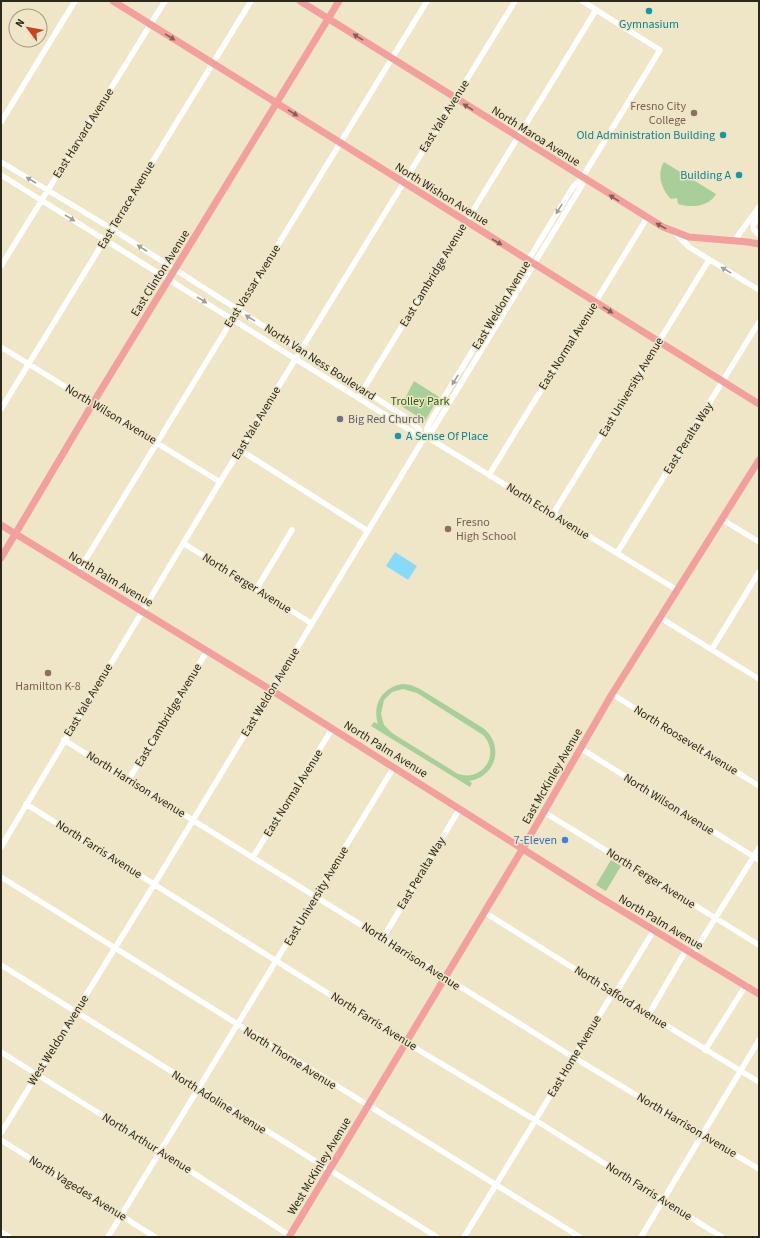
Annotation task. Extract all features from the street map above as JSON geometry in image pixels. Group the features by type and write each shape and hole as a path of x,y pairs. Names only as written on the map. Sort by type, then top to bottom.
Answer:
{"main road":[{"name":"North Wishon Avenue","path":"114,1 341,142 465,222 759,404"},
{"name":"North Maroa Avenue","path":"300,1 582,178 676,234"},
{"name":"East Clinton Avenue","path":"1,558 168,279 339,1"},
{"path":"676,234 700,239 734,240 759,244"},
{"name":"East McKinley Avenue","path":"368,1106 523,848 612,694 676,590 723,520 759,460"},
{"name":"North Palm Avenue","path":"1,525 142,610 689,952 759,994"},
{"name":"West McKinley Avenue","path":"291,1236 368,1106"}],"street":[{"path":"1,122 75,1"},
{"name":"East Harvard Avenue","path":"1,266 165,1"},
{"name":"East Terrace Avenue","path":"1,409 252,1"},
{"name":"East Vassar Avenue","path":"78,572 427,1"},
{"name":"East Yale Avenue","path":"1,847 300,349 514,1"},
{"path":"582,1 596,10"},
{"name":"East Weldon Avenue","path":"426,436 427,428 528,260 573,187 582,178 660,50 596,10"},
{"name":"East Cambridge Avenue","path":"358,398 596,10"},
{"name":"North Van Ness Boulevard","path":"1,162 112,229 413,422 419,429 419,433 416,434 1,175"},
{"name":"East Weldon Avenue","path":"115,948 368,530 426,436 432,431 535,265 582,186 582,178"},
{"path":"734,240 759,207"},
{"path":"759,214 753,226 754,230 759,235"},
{"name":"East Normal Avenue","path":"489,475 647,218"},
{"name":"North Maroa Avenue","path":"676,234 689,247 759,290"},
{"name":"East University Avenue","path":"553,514 709,260"},
{"path":"496,313 503,317"},
{"name":"East Peralta Way","path":"617,553 759,322"},
{"name":"North Wilson Avenue","path":"1,347 158,442 220,482"},
{"path":"467,361 473,365"},
{"name":"North Echo Avenue","path":"419,433 676,590"},
{"path":"240,450 368,530"},
{"path":"723,520 759,542"},
{"path":"257,588 292,530"},
{"name":"North Ferger Avenue","path":"183,543 257,588 311,624"},
{"path":"712,649 759,572"},
{"path":"659,617 759,679"},
{"name":"East Cambridge Avenue","path":"129,780 207,651"},
{"name":"North Roosevelt Avenue","path":"612,694 759,786"},
{"name":"East Normal Avenue","path":"253,857 332,728"},
{"name":"North Harrison Avenue","path":"64,740 193,818 445,978 759,1169"},
{"name":"North Wilson Avenue","path":"580,748 756,858"},
{"name":"East University Avenue","path":"108,1237 238,1026 394,767"},
{"name":"North Farris Avenue","path":"26,804 155,883 407,1043 535,1120 722,1237"},
{"name":"East Peralta Way","path":"383,938 460,808"},
{"name":"North Ferger Avenue","path":"544,812 759,945"},
{"path":"649,1014 689,952 716,918 756,858 759,848"},
{"name":"North Thorne Avenue","path":"1,877 238,1026 497,1184 580,1237"},
{"name":"North Safford Avenue","path":"484,912 759,1082"},
{"name":"East Home Avenue","path":"464,1237 573,1057 613,993 617,991 654,930"},
{"name":"West Weldon Avenue","path":"1,1133 115,948"},
{"name":"North Adoline Avenue","path":"1,965 437,1237"},
{"path":"705,1050 746,985"},
{"path":"641,1237 704,1135 759,1040"},
{"name":"North Arthur Avenue","path":"1,1052 161,1152 291,1236"},
{"name":"North Vagedes Avenue","path":"1,1140 155,1237"},
{"path":"1,1232 9,1237"}],"green space":[{"path":"664,162 716,194 709,202 704,204 688,206 678,204 677,198 671,199 661,182 660,172"},
{"name":"Trolley Park","path":"414,381 439,397 425,421 401,406"},
{"path":"403,684 411,685 420,689 483,728 490,735 494,743 495,751 491,767 486,773 469,781 472,783 470,787 371,726 374,722 378,724 376,710 380,698 389,689","holes":["403,689 417,693 483,735 488,742 490,758 487,765 482,770 475,774 458,774 392,733 384,725 381,714 384,700 392,692"]},
{"path":"611,860 621,866 606,891 596,885"}],"water":[{"path":"395,552 417,566 408,580 386,566"}],"place":[{"name":"Gymnasium","path":"649,11"},
{"name":"Fresno City College","path":"694,113"},
{"name":"Old Administration Building","path":"723,135"},
{"name":"Building A","path":"739,175"},
{"name":"Big Red Church","path":"340,419"},
{"name":"A Sense Of Place","path":"398,436"},
{"name":"Fresno High School","path":"448,529"},
{"name":"Hamilton K-8","path":"48,673"},
{"name":"7-Eleven","path":"565,840"}]}
